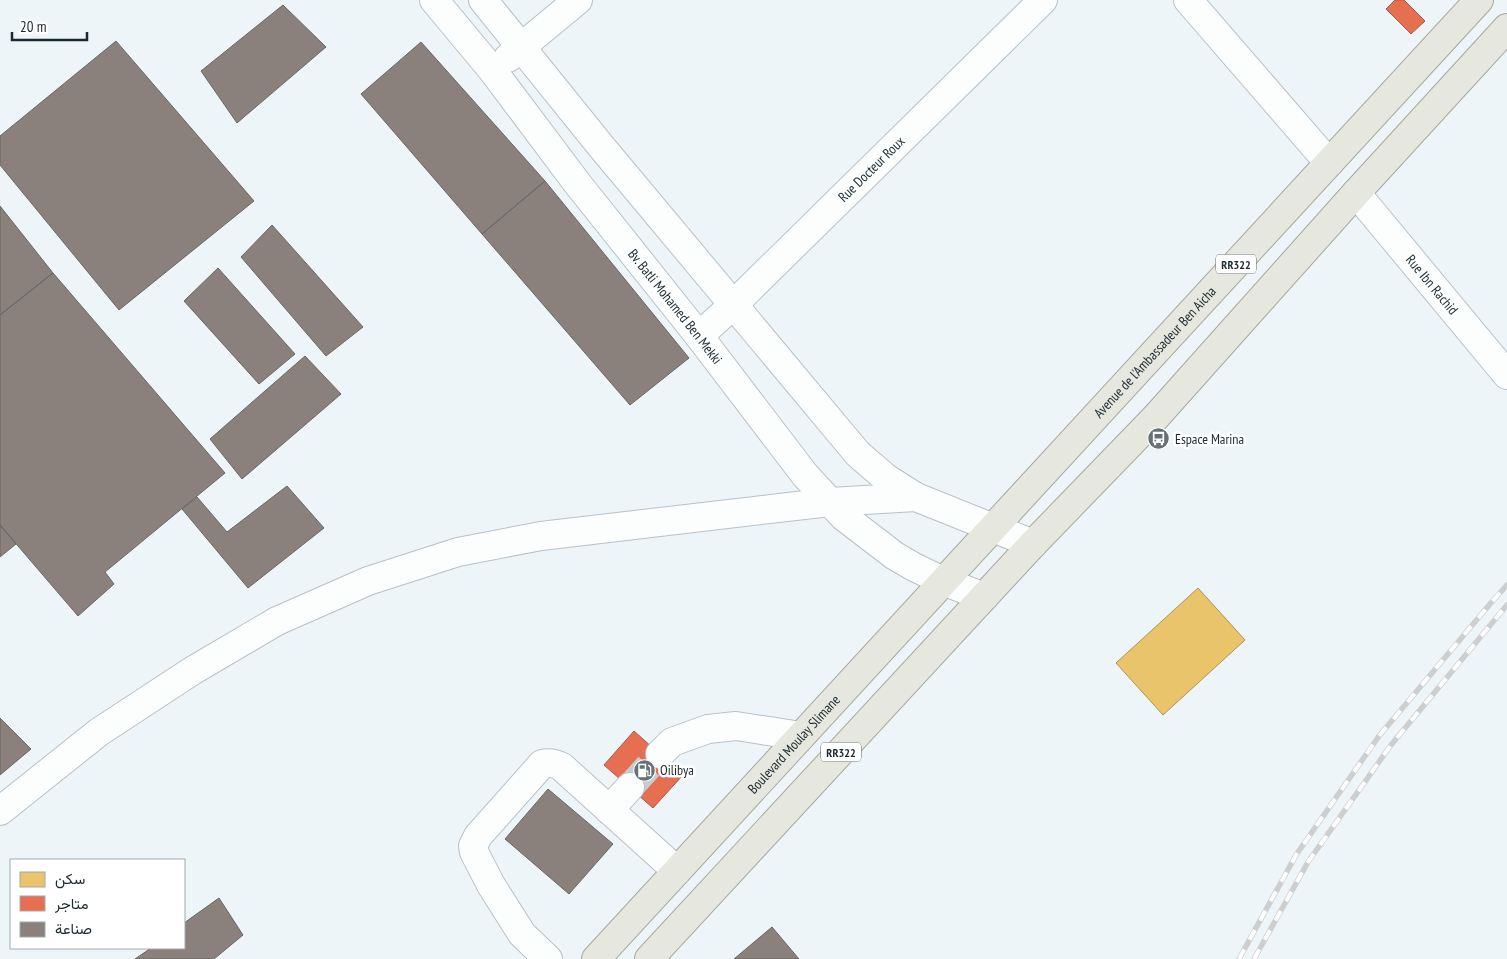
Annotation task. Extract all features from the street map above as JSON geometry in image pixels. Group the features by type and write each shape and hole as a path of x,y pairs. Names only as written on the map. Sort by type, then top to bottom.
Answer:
{"main road":[{"name":"Avenue de l'Ambassadeur Ben Aicha","path":"994,528 1478,0"},
{"name":"RR322","path":"649,959 1033,544 1155,418 1356,193 1507,28"},
{"name":"Boulevard Moulay Slimane","path":"596,959 943,581 994,528"}],"street":[{"name":"Bv. Batli Mohamed Ben Mekki","path":"434,0 493,71 577,183 699,336 814,485 844,518 895,556 914,567 984,597"},
{"path":"483,0 600,145 858,454 886,478 916,497 1033,544"},
{"path":"493,71 578,0"},
{"name":"Rue Docteur Roux","path":"699,336 733,305 1043,0"},
{"path":"1188,0 1329,164"},
{"name":"Rue Ibn Rachid","path":"1356,193 1507,375"},
{"path":"0,811 99,732 192,671 277,621 368,581 458,552 541,536 830,502 916,497"},
{"path":"660,754 672,742 708,729 736,726 801,736"},
{"path":"548,959 522,934 505,909 476,857 473,846 475,841 542,764 549,762 562,767 677,871"},
{"path":"609,810 630,787"}],"building: سكن":[{"path":"1198,588 1245,640 1163,715 1116,663"}],"building: متاجر":[{"path":"1395,0 1404,0 1425,21 1411,34 1386,9"},
{"name":"Oilibya","path":"634,731 683,775 653,808 604,765"}],"building: صناعة":[{"path":"283,5 326,47 237,123 201,71"},
{"path":"116,41 254,201 119,310 0,165 0,136"},
{"path":"421,42 545,181 482,234 361,94"},
{"path":"545,181 689,358 630,405 482,234"},
{"path":"0,206 53,273 0,315"},
{"path":"272,225 363,327 326,356 241,257"},
{"path":"218,268 295,354 259,384 184,301"},
{"path":"53,273 225,473 105,572 114,584 78,616 0,525 0,315"},
{"path":"305,356 341,394 242,479 210,439"},
{"path":"287,486 324,528 248,588 182,509 197,497 227,532"},
{"path":"0,525 16,544 0,557"},
{"path":"0,718 31,749 0,775"},
{"path":"548,789 613,844 569,894 505,839"},
{"path":"219,898 243,935 214,959 135,959 150,949 185,949 185,922"},
{"path":"772,927 799,959 734,959"}],"tunnel":[{"path":"630,787 660,754"}],"railway":[{"path":"1239,959 1296,855 1379,736 1507,585"},
{"path":"1254,959 1308,862 1391,745 1507,605"}],"place":[{"name":"Espace Marina","path":"1159,439"},
{"name":"Oilibya","path":"644,770"}]}
